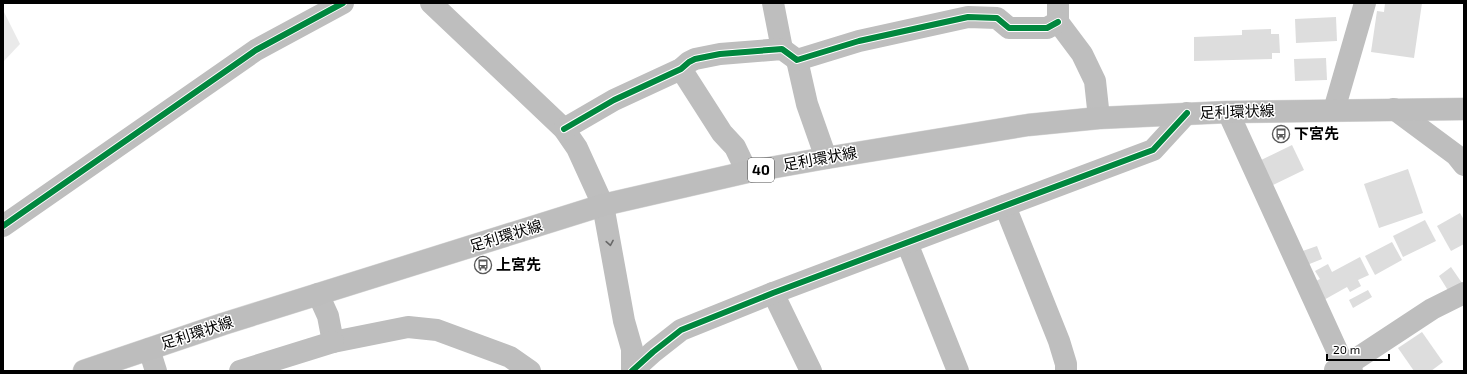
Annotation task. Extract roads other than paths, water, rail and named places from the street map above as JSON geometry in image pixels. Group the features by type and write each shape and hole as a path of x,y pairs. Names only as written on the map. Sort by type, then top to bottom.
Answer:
{"main road":[{"name":"足利環状線","path":"84,371 318,294 603,205 747,172 1028,125 1099,118 1187,113 1464,109"}],"street":[{"path":"3,226 256,50 342,3"},
{"path":"430,3 564,129 577,148 603,205 624,321 632,349 632,371"},
{"path":"773,3 826,158"},
{"path":"1334,110 1365,3"},
{"path":"564,129 614,100 681,69 695,59 720,54 790,54 859,41 968,17 997,18 1009,28 1047,28 1058,13 1082,54 1095,81 1099,118"},
{"path":"681,69 722,133 735,147 747,172"},
{"path":"1394,109 1456,154 1464,166"},
{"path":"1228,112 1340,357 1344,369 1432,309 1464,293"},
{"path":"632,371 681,330 773,293 1152,150 1187,113"},
{"path":"1005,206 1059,341 1066,364 1066,371"},
{"path":"907,243 958,371"},
{"path":"773,293 812,371"},
{"path":"318,294 328,316 333,342"},
{"path":"240,371 333,342 408,327 437,330 510,357 530,371"},
{"path":"149,349 156,371"}],"place":[{"name":"下宮先","path":"1281,134"},
{"name":"上宮先","path":"483,265"}]}
